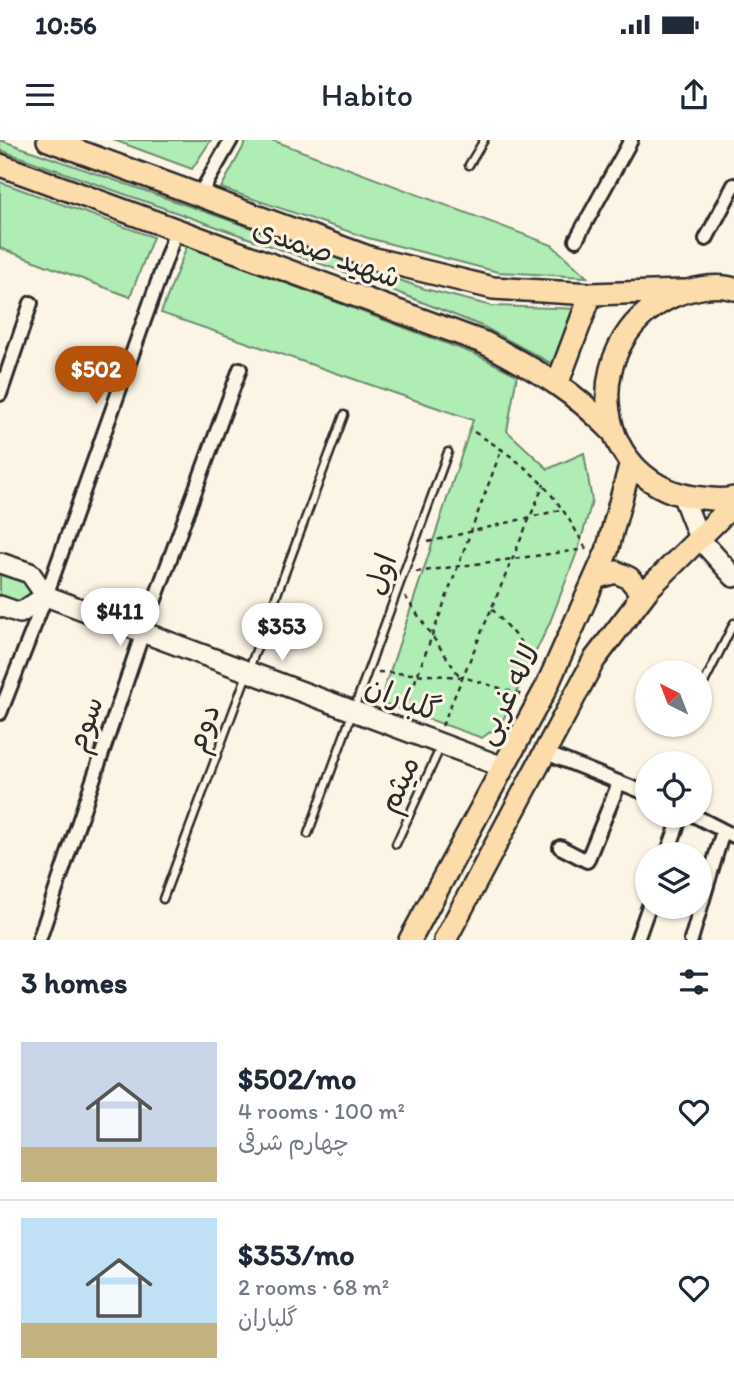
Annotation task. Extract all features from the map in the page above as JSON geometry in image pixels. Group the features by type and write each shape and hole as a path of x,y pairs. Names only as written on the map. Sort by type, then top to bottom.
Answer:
{"main road":[{"name":"شهید صمدی","path":"48,140 371,258 493,288 592,294 684,291 732,286"},
{"name":"شهید صمدی","path":"0,165 485,343 558,382 582,400 613,432"},
{"path":"684,291 652,306 627,331 611,363 606,397 613,432 631,463 657,485 684,497 725,500 734,498"},
{"path":"558,382 592,294"},
{"name":"لاله غربی","path":"410,940 551,677 607,551 631,463"},
{"name":"لاله غربی","path":"444,940 594,660 636,605 734,504"},
{"path":"596,575 622,573 640,591 636,605"}],"street":[{"path":"199,196 231,140"},
{"path":"576,240 631,140"},
{"path":"706,239 734,186"},
{"path":"0,713 46,596 177,228"},
{"path":"0,394 31,303"},
{"name":"سوم","path":"39,940 143,632 240,369"},
{"path":"684,497 699,538 734,577"},
{"path":"0,563 30,573 46,596"},
{"path":"0,606 20,613 46,596"},
{"name":"گلباران","path":"46,596 503,767"},
{"path":"546,753 635,789"},
{"path":"560,847 587,861 619,783"},
{"path":"691,940 729,833 712,824"},
{"path":"637,940 644,919"}],"lane":[{"path":"470,165 484,140"},
{"name":"دوم","path":"163,899 344,415"},
{"name":"اول","path":"308,834 448,452"},
{"path":"712,667 734,623"},
{"name":"میثم","path":"396,844 439,743"}],"path":[{"path":"474,432 502,449 544,484 564,509 586,549 596,575"},
{"path":"397,727 502,449"},
{"path":"439,743 461,677 544,484"},
{"path":"415,545 564,509"},
{"path":"404,573 586,549"},
{"path":"399,588 433,633 461,677"},
{"path":"492,609 551,677"},
{"path":"369,671 461,677 540,700"}],"green space":[{"path":"0,140 425,289 492,306 582,309 558,367 484,327 372,282 0,150"},
{"path":"114,140 211,140 192,169"},
{"path":"247,140 272,140 552,245 587,277 498,272 368,238 221,188"},
{"path":"0,182 153,237 130,297 0,248"},
{"path":"187,246 477,355 517,375 507,431 548,469 584,453 592,501 579,547 550,622 501,724 482,738 380,702 473,420 161,313"},
{"path":"0,563 45,596 20,612 0,605"}]}
